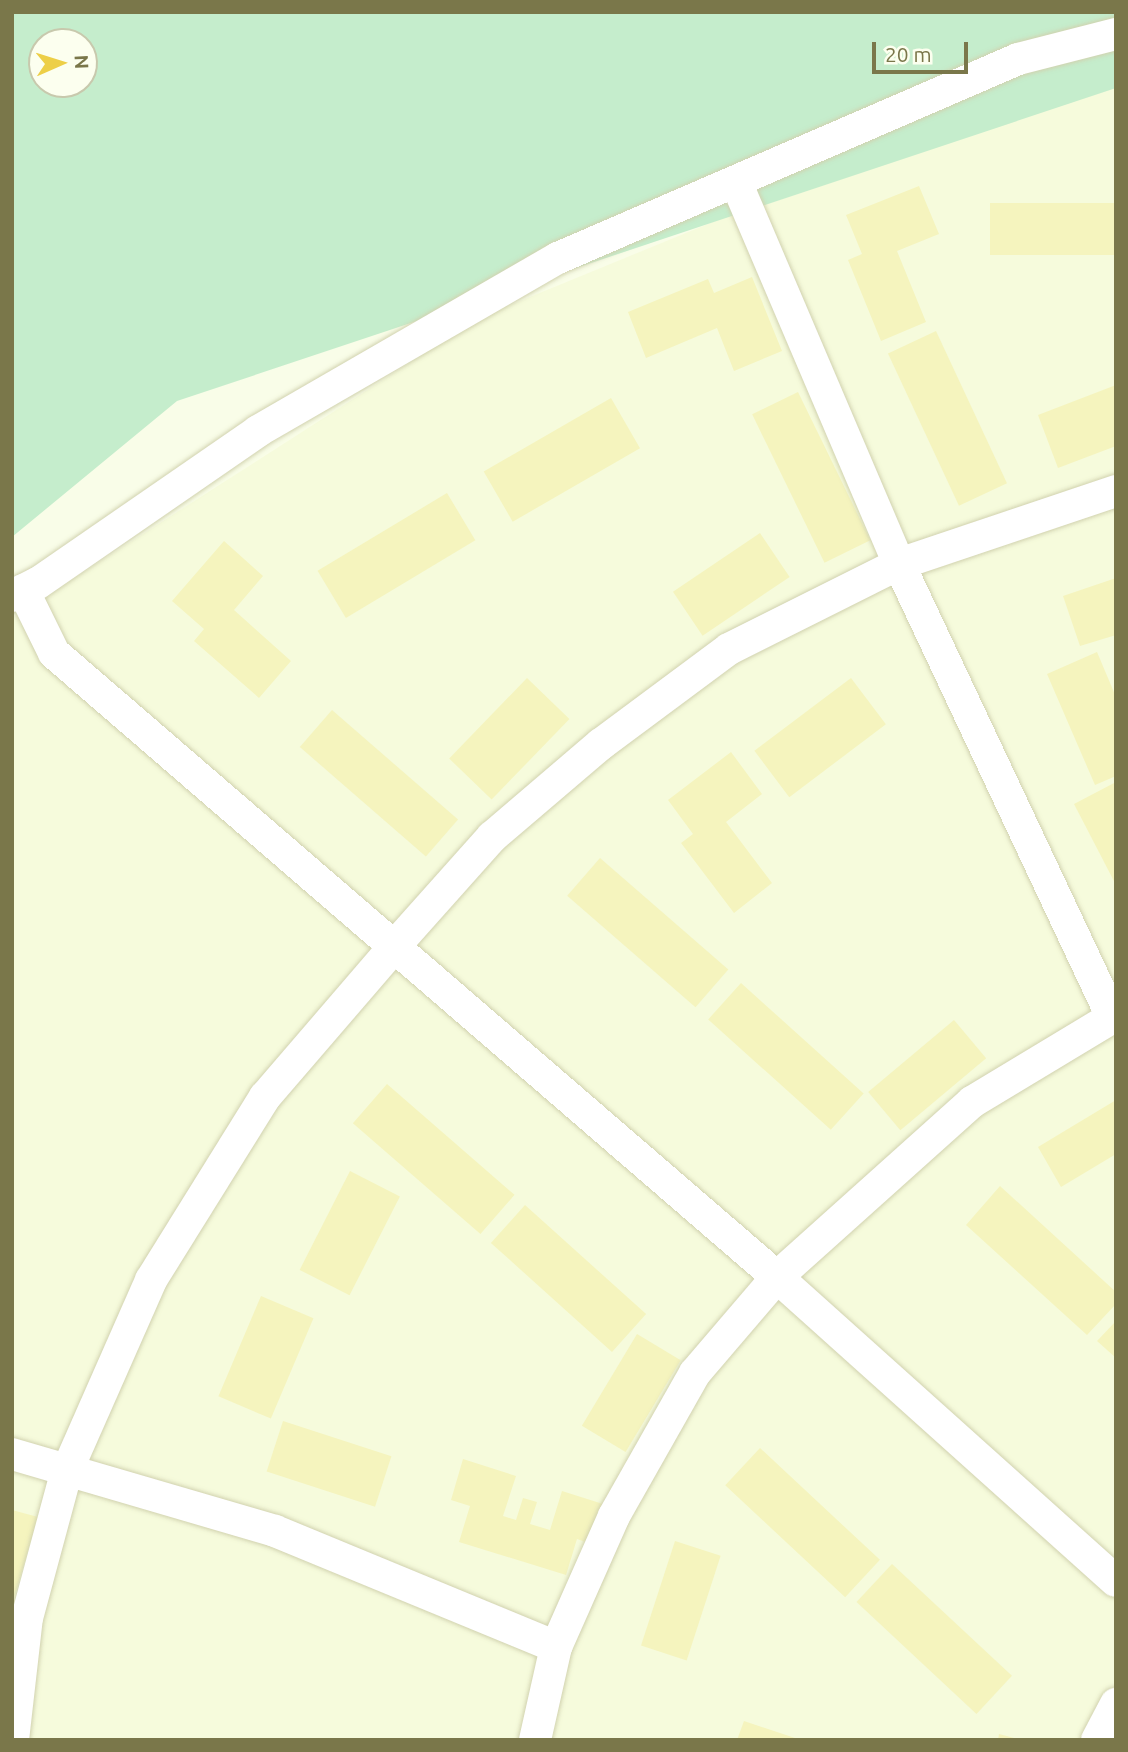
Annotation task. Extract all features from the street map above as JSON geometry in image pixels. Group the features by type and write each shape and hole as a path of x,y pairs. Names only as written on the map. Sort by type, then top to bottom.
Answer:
{"street":[{"path":"1116,34 1018,59 558,258 410,340 258,431 18,593 54,653 777,1277 1116,1581"},
{"path":"535,1740 556,1647 614,1516 695,1373 777,1277 972,1102 1114,1016 900,564 736,182"},
{"path":"13,1740 27,1618 66,1472 158,1268 265,1097 393,948 492,837 601,744 729,649 900,564 1116,491"},
{"path":"12,1454 66,1472 143,1489 275,1531 556,1647"},
{"path":"1097,1740 1116,1704"}],"shaded area":[{"path":"12,12 1116,12 1116,88 177,401 12,537"},
{"path":"1116,84 1116,1740 12,1740 12,618 481,317 725,217"}],"building":[{"path":"919,186 939,234 897,251 926,322 881,341 848,260 862,254 846,215"},
{"path":"990,203 1116,203 1116,255 990,255"},
{"path":"752,277 782,351 734,371 717,328 646,358 628,312 708,279 714,293"},
{"path":"936,331 1007,483 959,506 888,353"},
{"path":"1116,385 1116,446 1058,468 1038,415"},
{"path":"798,392 870,540 824,563 752,414"},
{"path":"611,398 640,448 513,522 484,471"},
{"path":"447,493 475,540 346,618 318,571"},
{"path":"760,533 790,577 703,636 673,592"},
{"path":"224,541 263,576 234,610 291,661 259,698 194,641 204,629 172,601"},
{"path":"1116,578 1116,635 1080,646 1063,596"},
{"path":"1097,652 1116,697 1116,776 1095,785 1047,674"},
{"path":"527,678 569,719 492,800 449,759"},
{"path":"851,678 886,724 789,797 754,751"},
{"path":"332,710 458,820 426,857 300,747"},
{"path":"731,752 762,794 726,822 772,883 734,913 681,843 693,834 668,800"},
{"path":"1116,782 1116,885 1074,804"},
{"path":"600,858 728,970 695,1007 567,896"},
{"path":"741,983 864,1093 831,1130 708,1019"},
{"path":"954,1020 986,1058 900,1130 868,1092"},
{"path":"387,1084 515,1195 480,1234 353,1123"},
{"path":"1116,1100 1116,1154 1061,1187 1038,1147"},
{"path":"350,1171 400,1196 350,1295 300,1270"},
{"path":"1000,1186 1116,1292 1116,1304 1087,1335 966,1225"},
{"path":"525,1205 646,1314 612,1352 491,1243"},
{"path":"261,1296 313,1318 271,1419 218,1396"},
{"path":"1116,1321 1116,1358 1097,1341"},
{"path":"637,1334 681,1360 626,1452 582,1426"},
{"path":"283,1421 391,1456 375,1507 267,1471"},
{"path":"760,1448 880,1560 845,1597 725,1485"},
{"path":"463,1459 516,1476 503,1516 516,1520 523,1498 537,1502 530,1524 550,1530 562,1491 603,1504 591,1544 577,1539 566,1575 459,1542 470,1506 451,1500"},
{"path":"12,1510 38,1517 13,1601 12,1601"},
{"path":"675,1541 721,1556 687,1660 641,1646"},
{"path":"892,1564 1012,1676 976,1714 857,1602"},
{"path":"744,1721 798,1739 798,1740 737,1740"},
{"path":"999,1734 1018,1739 1018,1740 998,1740"}]}
